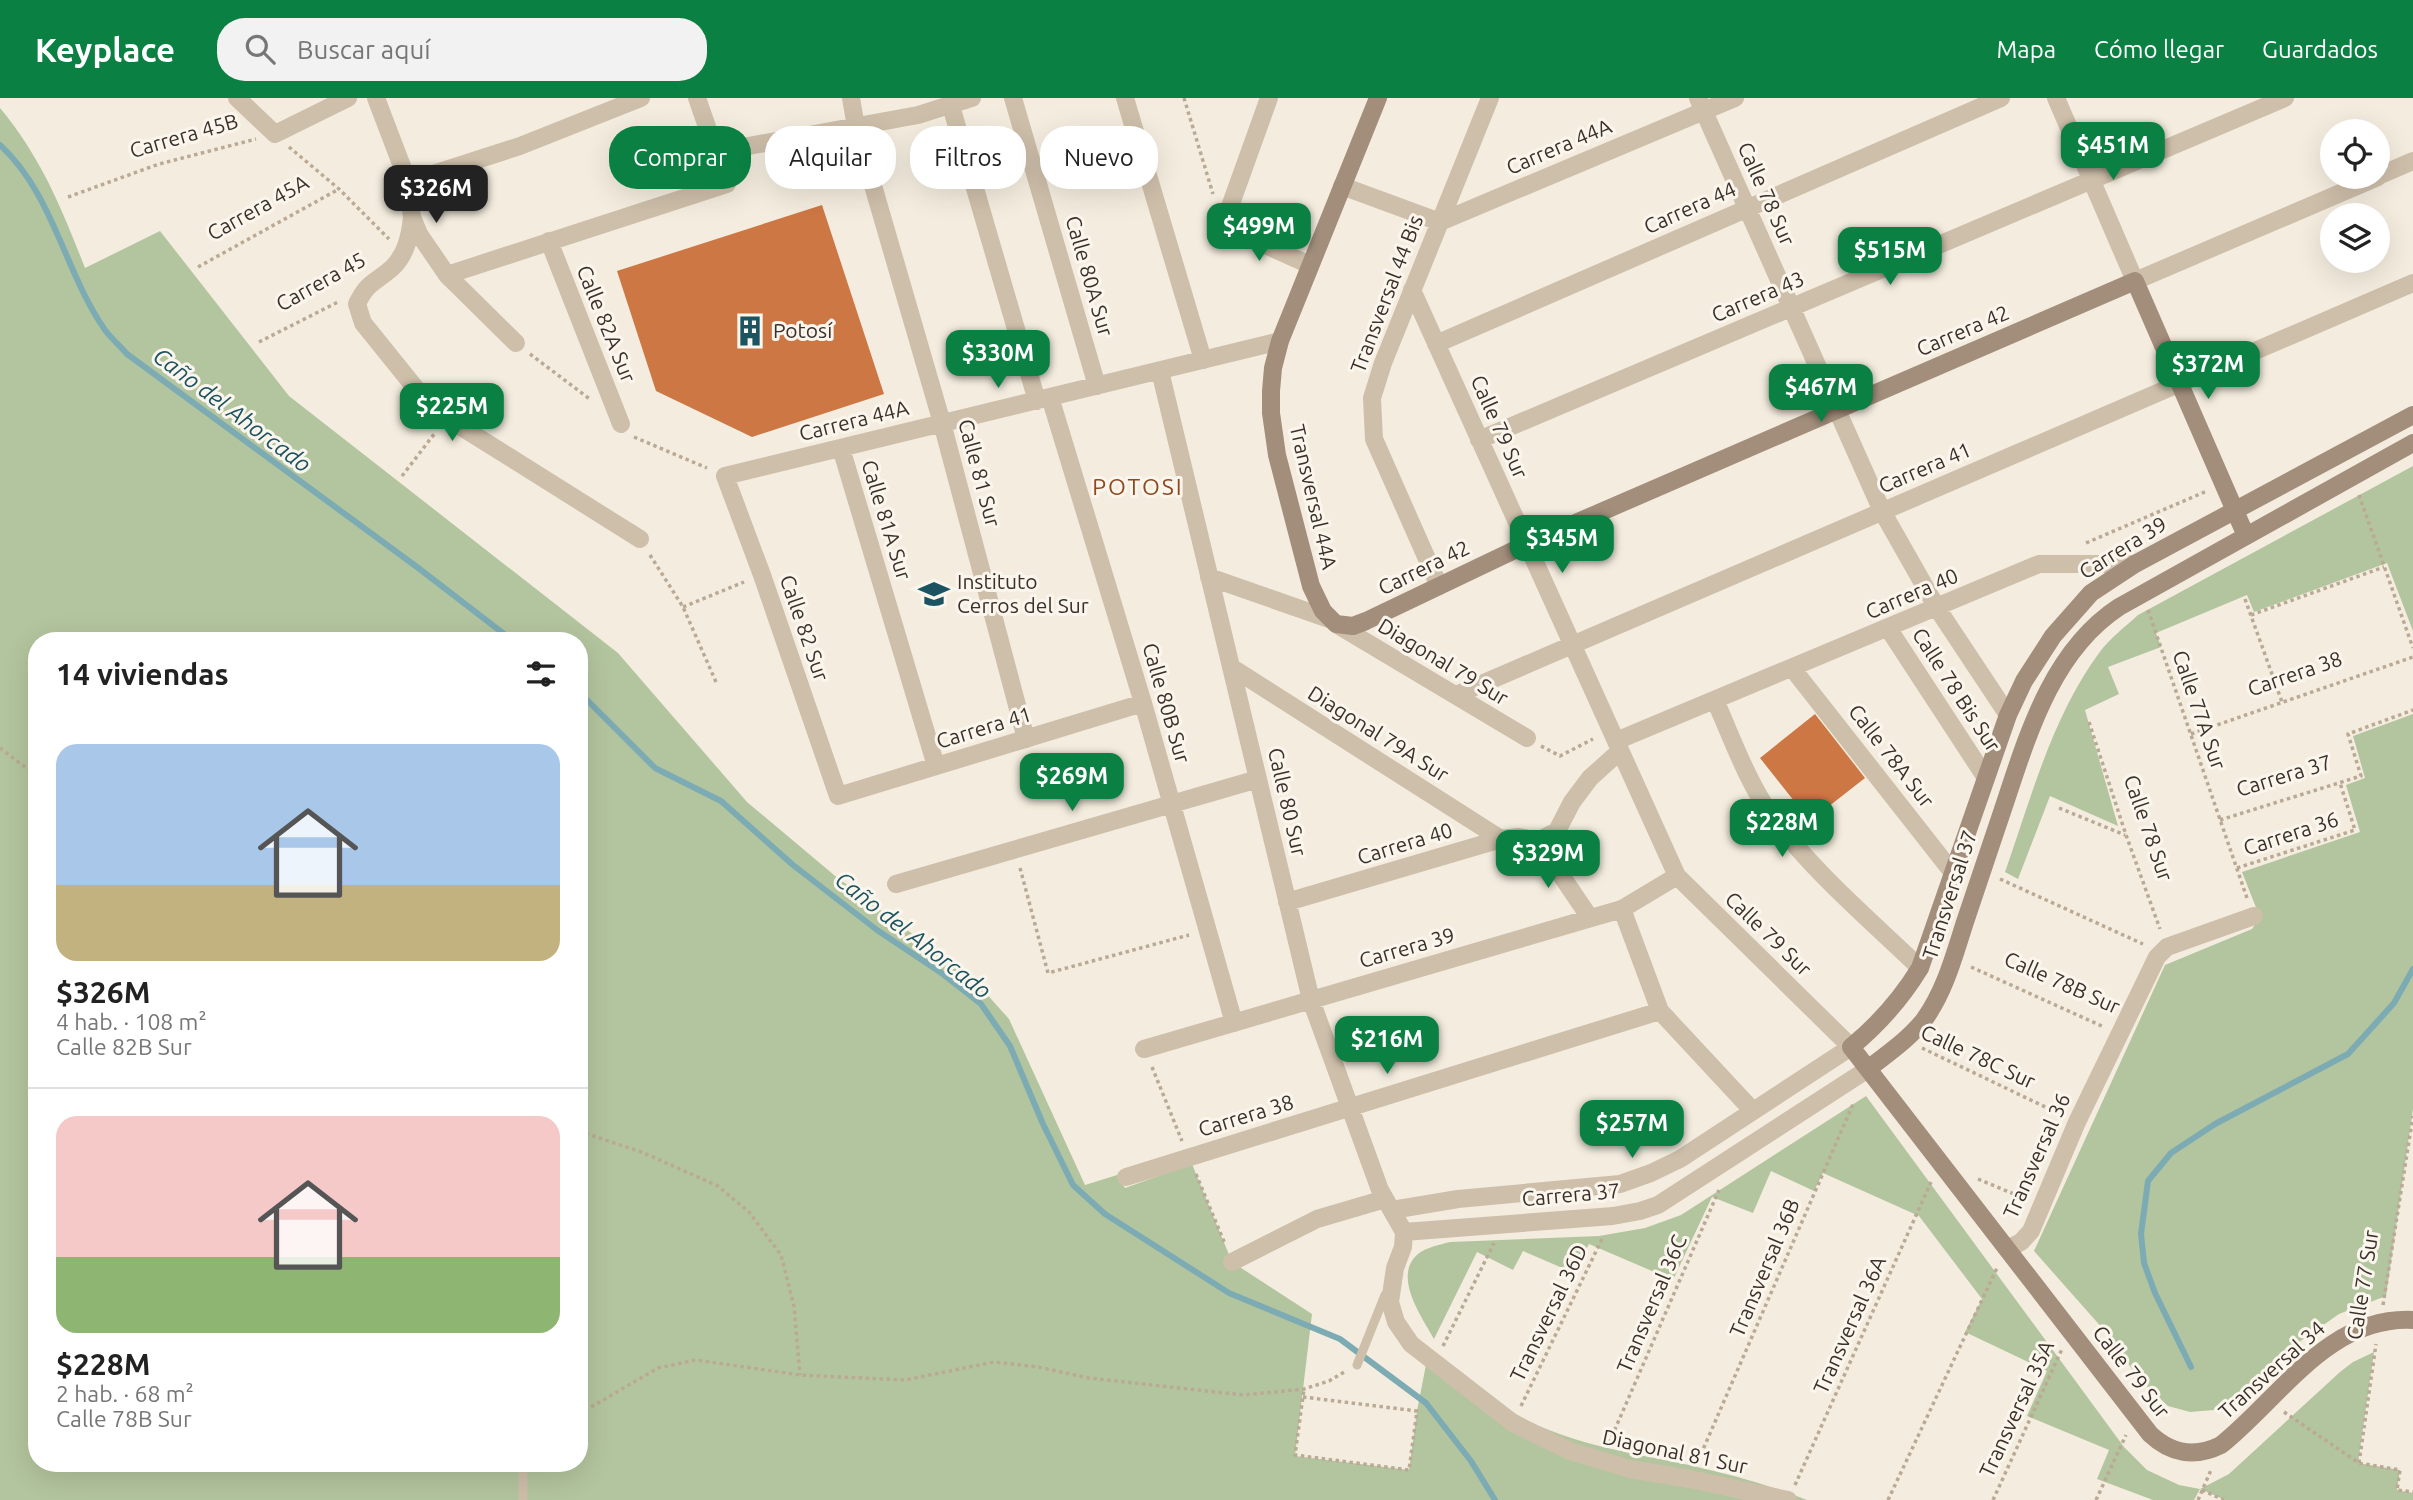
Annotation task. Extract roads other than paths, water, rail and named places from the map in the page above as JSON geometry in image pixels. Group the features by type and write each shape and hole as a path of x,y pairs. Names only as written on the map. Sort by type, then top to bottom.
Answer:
{"street":[{"path":"237,98 275,134 348,98"},
{"path":"376,98 408,182 412,217 427,248 447,275 516,343"},
{"path":"408,182 520,146 641,98"},
{"path":"698,98 707,126"},
{"name":"Calle 81 Sur","path":"851,98 856,126"},
{"name":"Calle 80A Sur","path":"1013,98 1097,386"},
{"path":"1125,98 1203,360"},
{"path":"1269,98 1223,226 1310,265"},
{"name":"Transversal 44A","path":"1332,622 1311,586 1284,488 1271,413 1271,391 1280,341 1377,98"},
{"name":"Transversal 44 Bis","path":"1439,586 1374,439 1372,398 1383,363 1490,98"},
{"name":"Carrera 44A","path":"1440,222 1701,105 1735,98"},
{"name":"Carrera 44","path":"1436,344 2001,98"},
{"path":"2056,98 2246,536 2413,443"},
{"name":"Carrera 43","path":"1479,440 2285,98"},
{"path":"861,126 918,115 963,100"},
{"name":"Calle 80B Sur","path":"963,100 1043,399 1143,703 1234,1023"},
{"name":"Calle 78 Sur","path":"1701,105 1882,512 1937,608 2008,715"},
{"name":"Carrera 42","path":"2390,172 2413,162"},
{"path":"1342,186 1440,222"},
{"path":"447,275 712,189"},
{"name":"Calle 81 Sur","path":"874,189 942,423 1026,738"},
{"name":"Carrera 42","path":"1332,622 1353,626 1366,621 1527,544 2350,189"},
{"name":"Carrera 45","path":"412,217 410,237 404,252 394,267 365,288 357,304 363,323 416,390 447,418 640,539"},
{"name":"Calle 82A Sur","path":"549,242 621,424"},
{"name":"Carrera 41","path":"1456,695 2413,283"},
{"name":"Calle 79 Sur","path":"1412,290 1677,876 1851,1047 2158,1442 2175,1450 2195,1453 2221,1445"},
{"name":"Carrera 44A","path":"725,476 1280,341"},
{"name":"Calle 80 Sur","path":"1160,371 1311,1000 1350,1108 1389,1204 1404,1232"},
{"path":"2235,510 2413,415"},
{"name":"Calle 81A Sur","path":"841,448 936,766"},
{"name":"Calle 82 Sur","path":"725,476 838,796"},
{"name":"Carrera 39","path":"2008,715 2036,660 2059,628 2091,593 2134,564 2235,510"},
{"name":"Transversal 37","path":"1868,1069 1923,1021 1945,983 2027,738 2038,712 2074,648 2104,617 2246,536"},
{"name":"Carrera 40","path":"1287,902 1501,839 1519,837 1538,841 1557,831 1572,802 1616,741 2039,564 2134,564"},
{"name":"Diagonal 79 Sur","path":"1209,577 1332,622 1527,738"},
{"name":"Calle 78 Bis Sur","path":"1888,628 1986,778"},
{"name":"Diagonal 79A Sur","path":"1231,667 1501,839"},
{"name":"Calle 78A Sur","path":"1793,668 1954,873"},
{"path":"1715,700 1750,777 1771,814 1816,868 1920,968"},
{"name":"Carrera 41","path":"838,796 1143,703"},
{"name":"Transversal 37","path":"1851,1047 1890,1012 1920,968 2008,715"},
{"path":"896,884 1258,779"},
{"path":"1538,841 1590,918"},
{"name":"Carrera 39","path":"1144,1049 1622,909 1677,876"},
{"path":"1622,909 1660,1011 1753,1111"},
{"name":"Transversal 36","path":"2007,1249 2027,1236 2077,1122 2157,957 2164,950 2254,916"},
{"name":"Carrera 38","path":"1126,1177 1660,1011"},
{"name":"Carrera 37","path":"1232,1262 1317,1219 1389,1204 1620,1184 1651,1174 1680,1159 1851,1047"},
{"name":"Carrera 37","path":"1404,1232 1613,1216 1658,1205 1868,1069"},
{"name":"Diagonal 81 Sur","path":"1404,1232 1390,1302 1396,1322 1410,1344 1513,1423 1570,1451 1601,1461 1657,1474 1791,1494"},
{"name":"Transversal 34","path":"2221,1445 2337,1339 2379,1322 2413,1320"}],"lane":[{"path":"1357,1365 1369,1341 1395,1268"},
{"path":"523,1472 523,1500"}],"waterway":[{"name":"Caño del Ahorcado","path":"0,145 33,187 91,307 105,330 127,354 502,632"},
{"name":"Caño del Ahorcado","path":"588,701 655,768 721,801 793,865 877,930 940,972 981,1004 1010,1046 1043,1124 1073,1185 1105,1214 1229,1293 1340,1339 1426,1403 1471,1461 1495,1500"},
{"path":"2191,1367 2155,1293 2144,1263 2141,1234 2148,1181 2171,1153 2215,1124 2348,1054 2394,1003 2413,969"}],"place":[{"name":"Potosí","path":"750,331"},
{"name":"Instituto Cerros del Sur","path":"934,594"}],"district":[{"name":"POTOSI","path":"1138,487"}]}
